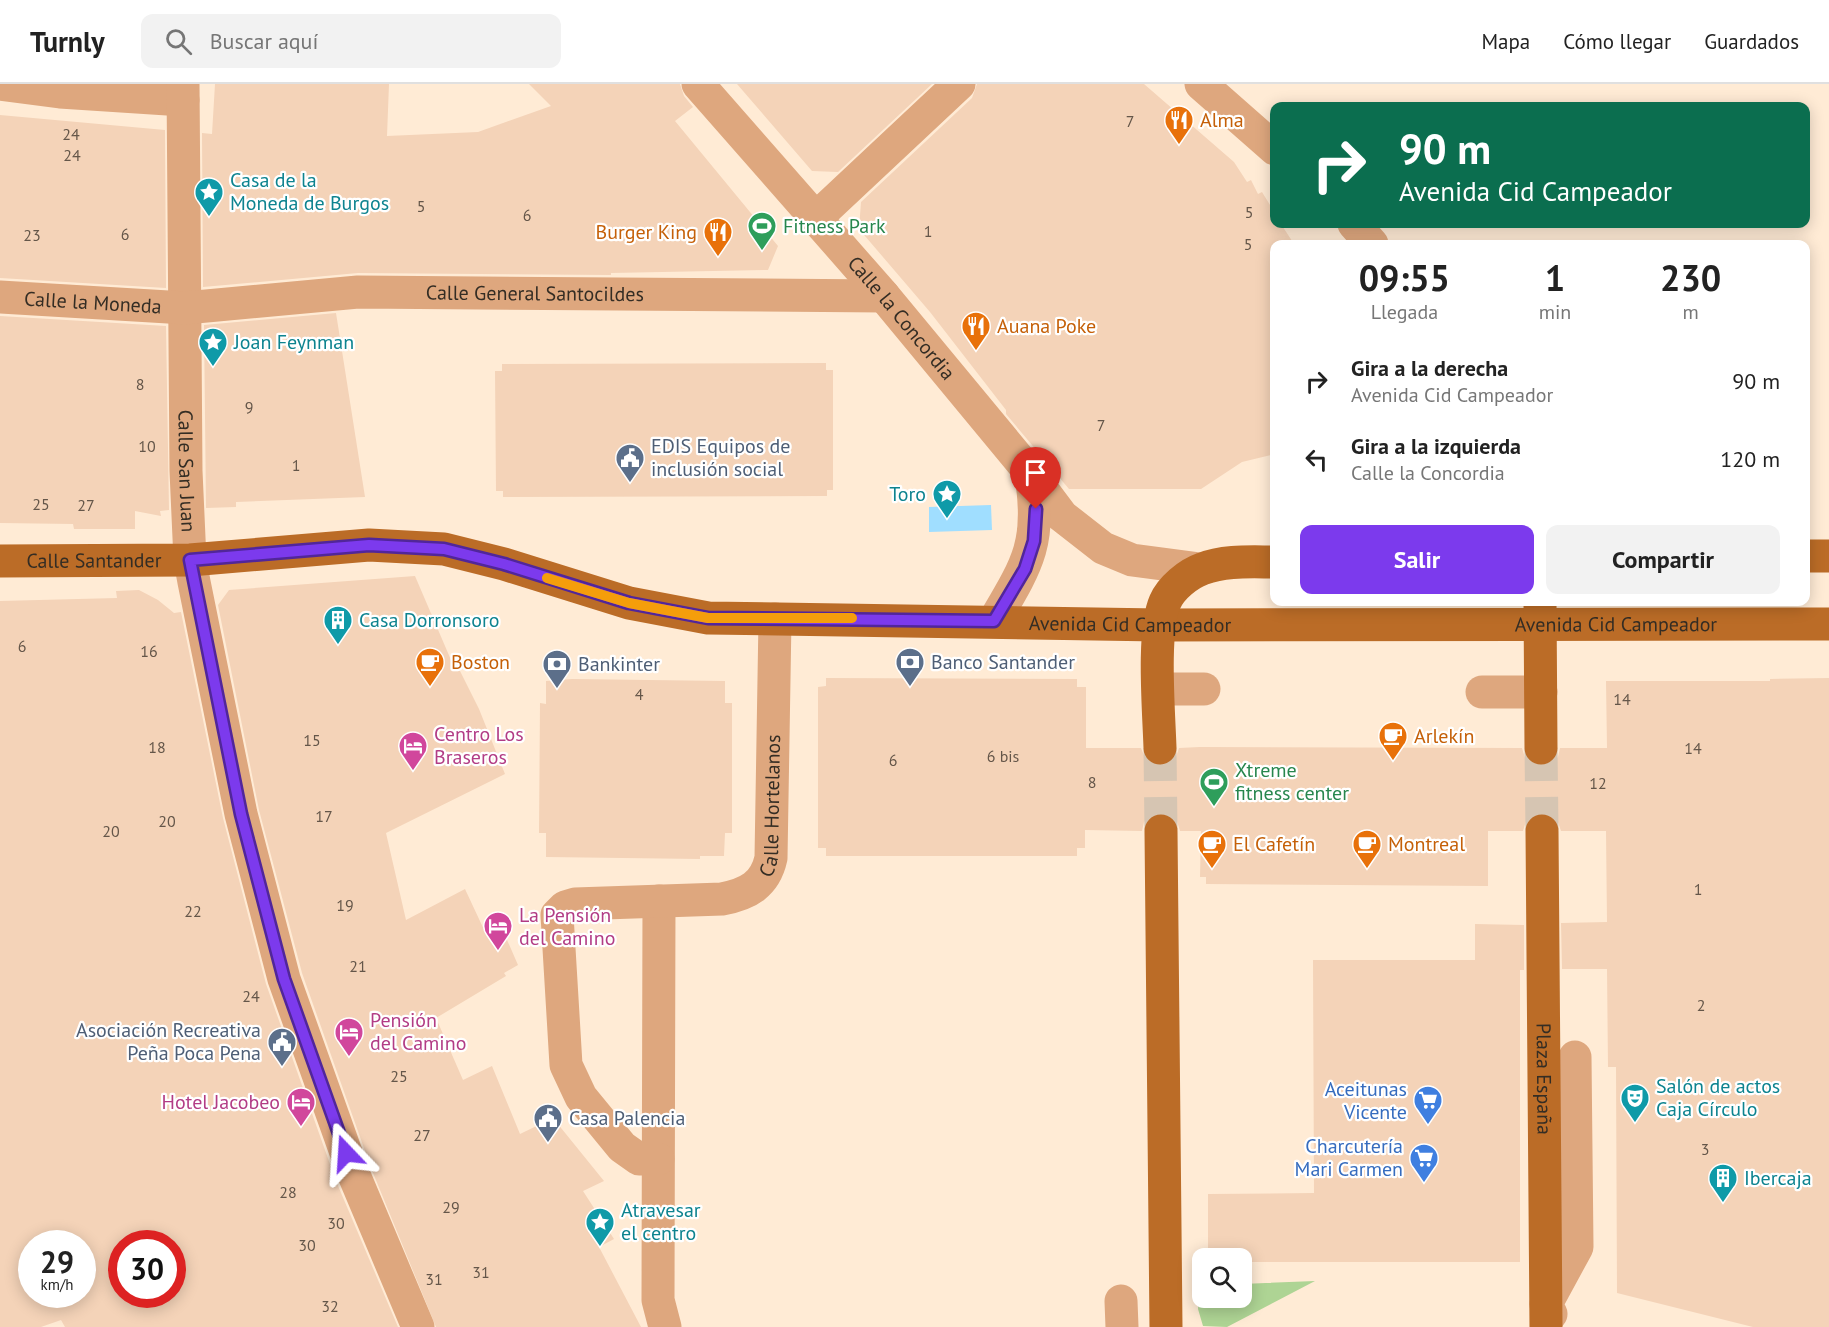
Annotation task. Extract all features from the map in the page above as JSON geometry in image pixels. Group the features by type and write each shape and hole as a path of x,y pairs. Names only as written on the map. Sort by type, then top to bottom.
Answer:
{"main road":[{"name":"Avenida Cid Campeador","path":"190,560 369,545 444,549 504,564 620,600 673,613 708,618 1159,625 1540,613 1829,624"},
{"path":"1810,556 1829,556"},
{"name":"Calle Santander","path":"0,561 190,560"},
{"path":"1160,748 1164,689 1159,625 1165,601 1178,584 1200,569 1218,564 1261,562"},
{"path":"1540,613 1528,692 1541,748"},
{"path":"1161,831 1166,1327"},
{"name":"Plaza España","path":"1542,831 1549,1319"}],"street":[{"path":"0,84 60,92 183,92"},
{"name":"Calle la Concordia","path":"698,84 884,296 1031,474 1062,516 1103,548 1132,560 1200,569"},
{"path":"816,218 958,84"},
{"path":"1201,84 1270,145"},
{"name":"Calle San Juan","path":"183,92 186,471 190,560 241,814 284,979 354,1175 418,1327"},
{"path":"1358,228 1368,240"},
{"name":"Calle General Santocildes","path":"185,308 358,292 884,296"},
{"name":"Calle la Moneda","path":"0,297 185,308"},
{"path":"994,621 1025,569 1034,541 1036,509 1031,474"},
{"name":"Calle Hortelanos","path":"658,1159 639,1160 622,1148 581,1097 566,1065 557,915 565,907 575,904 722,899 741,896 757,886 768,874 771,858 775,619"},
{"path":"1164,689 1204,690"},
{"path":"1482,692 1528,692"},
{"path":"659,901 658,1300 666,1327"},
{"path":"1549,1319 1577,1247 1575,1057"}],"green space":[{"path":"1315,1281 1227,1327 1203,1326 1198,1308 1252,1308 1252,1284"}],"water":[{"path":"991,505 992,530 929,532 929,507"}],"building":[{"path":"215,84 389,84 387,136 478,132 551,106 529,84 680,84 684,96 693,107 675,121 778,246 768,270 611,273 611,275 358,273 203,287 202,133 212,134"},
{"path":"737,84 932,84 838,172 812,171"},
{"path":"977,84 1144,84 1234,162 1247,182 1251,180 1258,194 1262,192 1270,205 1270,228 1284,228 1291,240 1270,240 1270,455 1242,462 1201,489 1069,489 1006,414 1006,410 930,312 859,229 861,202 972,98"},
{"path":"0,115 165,130 166,288 0,278"},
{"path":"336,313 365,497 236,502 236,507 206,508 204,325"},
{"path":"0,316 166,326 169,510 160,511 161,516 135,511 135,529 74,529 73,524 0,523"},
{"path":"826,363 826,370 833,370 833,490 827,490 827,496 503,497 503,491 496,491 495,371 502,371 502,364"},
{"path":"415,576 451,660 454,659 479,709 505,774 386,833 406,920 465,889 486,934 501,926 518,965 504,973 506,976 436,1018 463,1080 492,1066 520,1134 553,1118 604,1181 583,1191 614,1239 599,1247 641,1327 436,1327 371,1168 302,973 259,810 218,605 229,590"},
{"path":"139,590 158,600 174,613 181,612 223,818 266,984 336,1181 398,1327 65,1327 61,1320 41,1327 0,1327 0,601 117,598 116,591"},
{"path":"826,678 1077,679 1077,687 1086,687 1086,748 1141,748 1145,758 1151,764 1160,767 1170,763 1176,757 1179,748 1200,747 1522,748 1525,758 1531,764 1541,767 1551,764 1558,757 1560,748 1607,748 1606,681 1770,681 1770,679 1829,678 1829,1327 1753,1327 1617,1293 1616,1067 1608,1067 1607,969 1562,969 1561,923 1607,922 1606,831 1561,831 1552,815 1541,812 1526,821 1523,831 1488,831 1488,886 1206,884 1206,877 1200,877 1201,831 1180,831 1177,821 1170,814 1161,812 1151,815 1144,822 1142,831 1085,830 1085,848 1077,848 1077,856 826,856 826,848 818,848 818,687 826,686"},
{"path":"572,679 725,681 725,703 732,703 732,833 725,833 724,856 700,856 700,859 546,857 546,833 539,833 540,703 546,704 546,681"},
{"path":"1475,924 1524,925 1524,970 1520,970 1520,1262 1252,1262 1252,1248 1208,1248 1208,1194 1314,1193 1313,960 1475,960"}],"tunnel":[{"path":"1160,748 1161,831"},
{"path":"1541,748 1542,831"}],"slow traffic":[{"path":"547,578 629,603 708,618 852,618"}],"place":[{"name":"Alma","path":"1179,146"},
{"name":"Casa de la Moneda de Burgos","path":"209,218"},
{"name":"Fitness Park","path":"762,252"},
{"name":"Burger King","path":"718,258"},
{"name":"Auana Poke","path":"976,352"},
{"name":"Joan Feynman","path":"213,368"},
{"name":"EDIS Equipos de inclusión social","path":"630,484"},
{"name":"Toro","path":"947,520"},
{"name":"Casa Dorronsoro","path":"338,646"},
{"name":"Boston","path":"430,688"},
{"name":"Banco Santander","path":"910,688"},
{"name":"Bankinter","path":"557,690"},
{"name":"Arlekín","path":"1393,762"},
{"name":"Centro Los Braseros","path":"413,772"},
{"name":"Xtreme fitness center","path":"1214,808"},
{"name":"El Cafetín","path":"1212,870"},
{"name":"Montreal","path":"1367,870"},
{"name":"La Pensión del Camino","path":"498,952"},
{"name":"Pensión del Camino","path":"349,1058"},
{"name":"Asociación Recreativa Peña Poca Pena","path":"282,1068"},
{"name":"Salón de actos Caja Círculo","path":"1635,1124"},
{"name":"Aceitunas Vicente","path":"1428,1126"},
{"name":"Hotel Jacobeo","path":"301,1128"},
{"name":"Casa Palencia","path":"548,1144"},
{"name":"Charcutería Mari Carmen","path":"1424,1184"},
{"name":"Ibercaja","path":"1723,1204"},
{"name":"Atravesar el centro","path":"600,1248"}],"route":[{"path":"346,1153 284,979 241,814 190,560 369,545 444,549 504,564 561,584 629,603 708,618 994,621 1025,569 1034,541 1036,509"}]}
